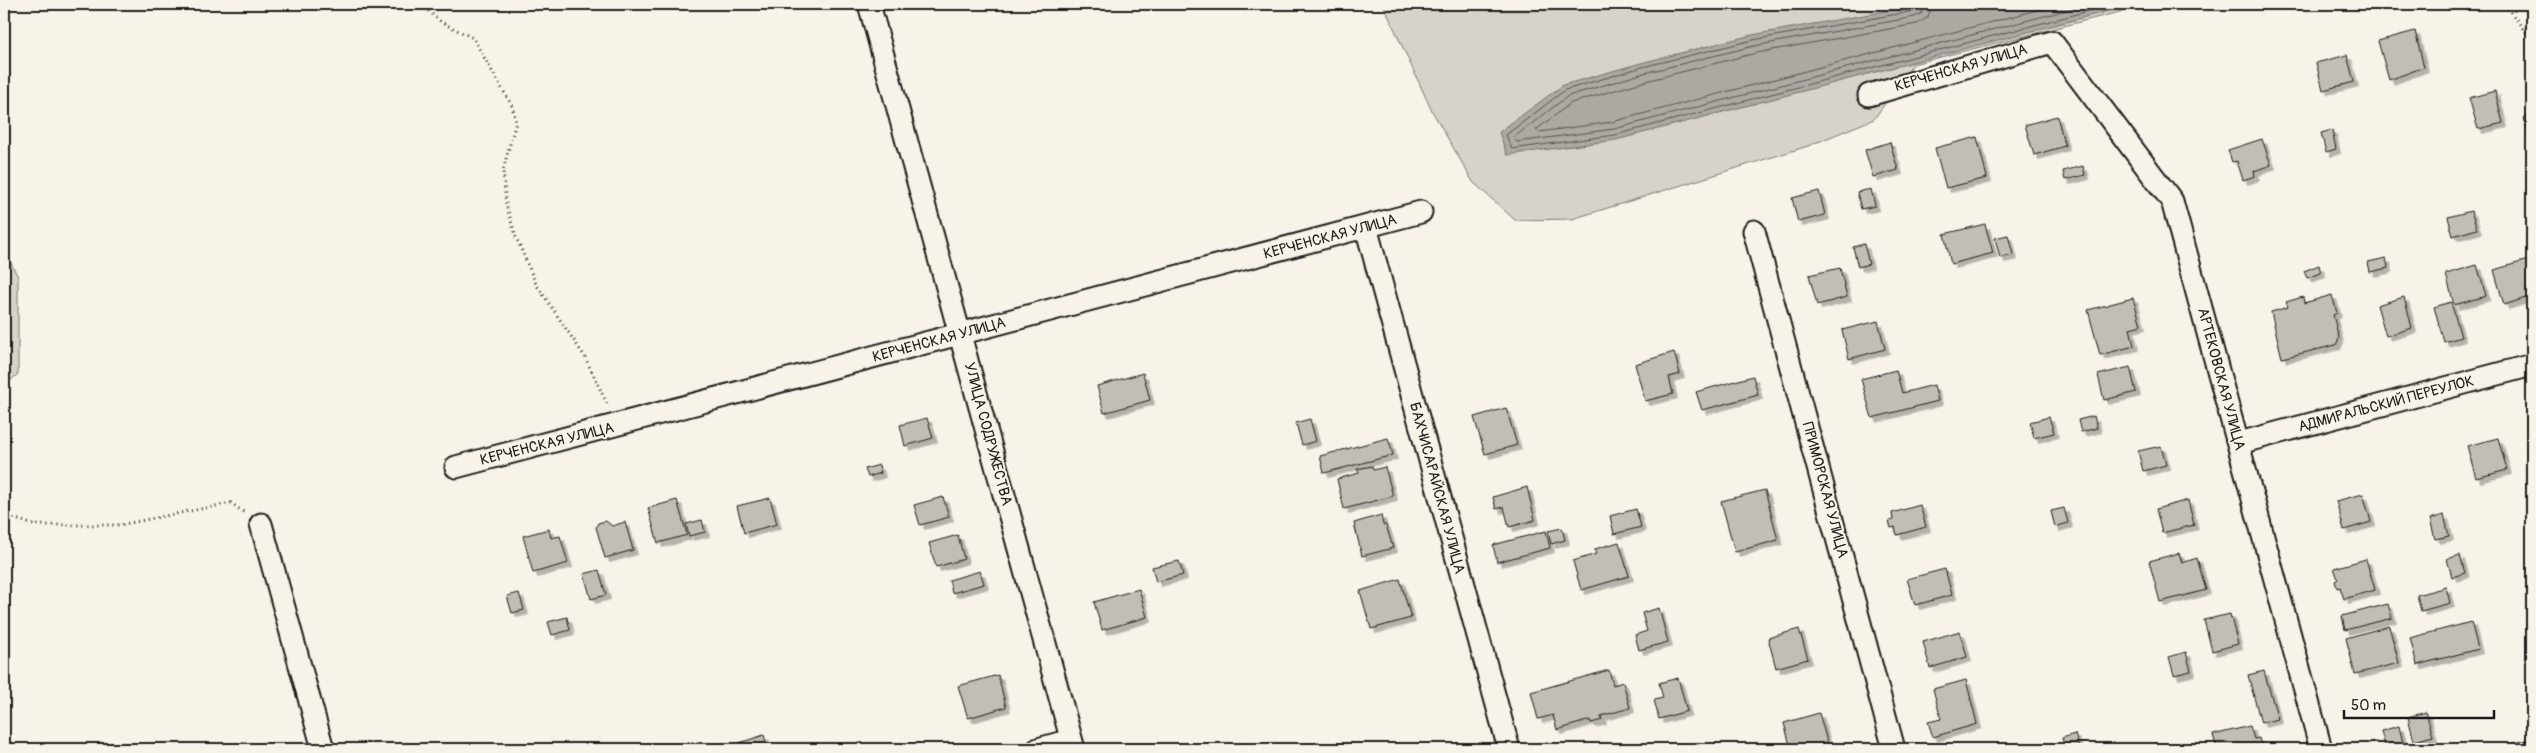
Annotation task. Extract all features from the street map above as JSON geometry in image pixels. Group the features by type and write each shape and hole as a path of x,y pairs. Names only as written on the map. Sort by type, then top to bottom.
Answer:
{"street":[{"name":"УЛИЦА СОДРУЖЕСТВА","path":"869,4 961,334 1072,745"},
{"name":"КЕРЧЕНСКАЯ УЛИЦА","path":"1869,95 2052,42"},
{"name":"АРТЕКОВСКАЯ УЛИЦА","path":"2052,42 2172,202 2239,442 2321,749"},
{"name":"КЕРЧЕНСКАЯ УЛИЦА","path":"456,467 618,426 1421,212"},
{"name":"БАХЧИСАРАЙСКАЯ УЛИЦА","path":"1366,227 1509,749"},
{"name":"ПРИМОРСКАЯ УЛИЦА","path":"1754,231 1894,749"},
{"name":"АДМИРАЛЬСКИЙ ПЕРЕУЛОК","path":"2239,442 2532,365"},
{"path":"261,524 323,749"},
{"path":"1038,749 1072,745"}],"path":[{"path":"421,4 441,22 473,38 512,106 516,122 503,170 506,205 516,237 536,284 585,357 618,426"},
{"path":"2504,4 2532,40"},
{"path":"4,515 34,525 118,525 231,504 261,524"}],"shaded area":[{"path":"1383,4 2151,4 1913,64 1874,119 1808,146 1572,219 1515,220 1473,182 1431,109"},
{"path":"4,249 18,277 18,374 4,386"}],"water":[{"path":"1926,4 2135,4 1616,140 1507,155 1499,132 1563,85 1752,35"}],"building":[{"path":"2415,31 2424,67 2389,80 2378,41"},
{"path":"2347,55 2354,82 2323,90 2316,63"},
{"path":"2495,91 2503,123 2478,129 2469,98"},
{"path":"2057,116 2065,146 2034,155 2025,125"},
{"path":"2532,116 2532,139 2530,139 2524,118"},
{"path":"2332,130 2336,149 2326,152 2321,133"},
{"path":"1977,137 1987,178 1946,188 1935,148"},
{"path":"2262,139 2271,165 2254,171 2255,176 2243,180 2237,161 2232,162 2228,150"},
{"path":"1890,142 1898,170 1873,177 1865,150"},
{"path":"2083,166 2085,175 2065,180 2063,171"},
{"path":"1871,189 1875,206 1861,209 1857,192"},
{"path":"1819,191 1825,215 1798,222 1792,198"},
{"path":"2471,211 2477,229 2453,236 2448,217"},
{"path":"1985,224 1993,253 1951,264 1944,234"},
{"path":"2008,235 2013,255 2000,258 1995,238"},
{"path":"1864,244 1869,264 1858,267 1853,247"},
{"path":"2386,258 2388,268 2370,272 2368,262"},
{"path":"2528,260 2532,273 2532,296 2504,305 2494,270"},
{"path":"2319,265 2321,273 2307,278 2304,271"},
{"path":"2477,265 2486,296 2454,305 2446,274"},
{"path":"1840,268 1847,297 1817,305 1809,275"},
{"path":"2332,295 2337,313 2333,315 2339,338 2336,345 2282,358 2271,312 2288,307 2286,302 2303,297 2304,303"},
{"path":"2404,297 2412,328 2386,336 2377,305"},
{"path":"2133,298 2141,325 2130,328 2134,346 2100,355 2088,310"},
{"path":"2451,302 2461,337 2444,342 2434,307"},
{"path":"1878,321 1885,349 1849,359 1842,330"},
{"path":"1674,352 1680,374 1669,377 1673,394 1645,401 1635,364"},
{"path":"2130,367 2136,392 2104,400 2098,375"},
{"path":"1896,370 1902,393 1934,385 1938,401 1872,418 1861,379"},
{"path":"1143,373 1150,400 1104,413 1097,386"},
{"path":"1753,376 1758,395 1702,410 1696,392"},
{"path":"1506,408 1517,445 1485,454 1474,417"},
{"path":"2094,416 2097,428 2081,432 2078,420"},
{"path":"2049,417 2054,433 2034,438 2030,422"},
{"path":"927,418 933,438 905,446 900,425"},
{"path":"1310,419 1316,441 1302,445 1296,423"},
{"path":"1388,438 1393,455 1324,473 1320,456"},
{"path":"2498,438 2507,470 2476,478 2467,446"},
{"path":"2161,446 2166,465 2143,471 2138,451"},
{"path":"879,465 881,473 868,477 865,469"},
{"path":"1372,466 1373,470 1385,467 1393,496 1344,509 1337,479 1359,473 1357,469"},
{"path":"1527,487 1535,520 1509,527 1504,507 1496,509 1493,497"},
{"path":"1765,490 1778,540 1735,552 1721,501"},
{"path":"2363,494 2371,522 2344,530 2336,501"},
{"path":"943,497 949,517 920,525 914,505"},
{"path":"770,498 777,524 744,533 737,506"},
{"path":"677,500 687,535 658,543 648,508"},
{"path":"2188,500 2194,525 2162,533 2156,509"},
{"path":"1920,505 1926,527 1897,535 1895,527 1891,528 1889,521 1893,520 1892,513"},
{"path":"2064,508 2068,523 2055,527 2051,511"},
{"path":"1636,509 1641,527 1614,534 1610,516"},
{"path":"1381,515 1383,525 1386,525 1393,548 1362,556 1354,523"},
{"path":"2444,515 2449,536 2435,539 2430,519"},
{"path":"702,520 705,532 689,536 686,524"},
{"path":"606,521 612,526 625,522 633,550 605,558 596,527 598,523"},
{"path":"1562,528 1565,540 1551,544 1548,531"},
{"path":"549,529 551,538 560,536 568,563 533,573 523,536"},
{"path":"1546,531 1550,548 1497,562 1493,545"},
{"path":"958,535 964,559 936,567 929,543"},
{"path":"1619,542 1629,576 1581,590 1573,561 1596,554 1595,549"},
{"path":"2179,553 2182,563 2197,558 2206,590 2160,602 2149,561"},
{"path":"2460,555 2465,573 2452,577 2447,559"},
{"path":"2366,559 2375,590 2344,599 2340,587 2337,588 2335,581 2338,579 2334,568"},
{"path":"1179,561 1183,575 1156,582 1152,567"},
{"path":"1945,569 1952,595 1915,605 1907,579"},
{"path":"599,570 606,595 591,599 584,574"},
{"path":"980,571 984,584 952,593 949,580"},
{"path":"1400,579 1411,618 1371,629 1360,591"},
{"path":"2446,587 2450,603 2421,611 2417,595"},
{"path":"1139,589 1147,617 1102,630 1094,602"},
{"path":"519,593 524,610 512,613 507,596"},
{"path":"2388,604 2392,618 2345,630 2342,616"},
{"path":"1659,608 1668,642 1639,650 1635,635 1647,631 1642,613"},
{"path":"2230,614 2238,644 2212,651 2204,620"},
{"path":"567,617 570,630 552,635 548,622"},
{"path":"2471,622 2478,649 2417,665 2410,638"},
{"path":"2389,626 2399,663 2355,674 2346,638"},
{"path":"1799,629 1808,659 1776,668 1768,638"},
{"path":"1960,631 1967,657 1930,668 1923,642"},
{"path":"2186,652 2191,671 2174,675 2169,657"},
{"path":"1609,670 1613,685 1623,682 1630,708 1601,716 1602,720 1591,723 1590,720 1557,730 1553,715 1538,719 1531,692"},
{"path":"2264,671 2278,719 2261,723 2248,675"},
{"path":"998,675 1006,707 968,718 958,686"},
{"path":"1678,678 1687,711 1659,719 1654,700 1663,698 1659,683"},
{"path":"1966,680 1977,724 1933,737 1928,722 1941,719 1933,689"},
{"path":"2426,712 2433,736 2414,741 2408,717"},
{"path":"1819,713 1828,745 1813,749 1791,749 1784,723"},
{"path":"2250,726 2254,739 2259,738 2262,749 2217,749 2213,735"},
{"path":"2399,726 2404,747 2386,749 2381,731"},
{"path":"2075,734 2079,748 2065,749 2062,738"},
{"path":"764,735 768,749 741,749 739,743"}],"waterway":[{"path":"2501,749 2532,741"}]}
